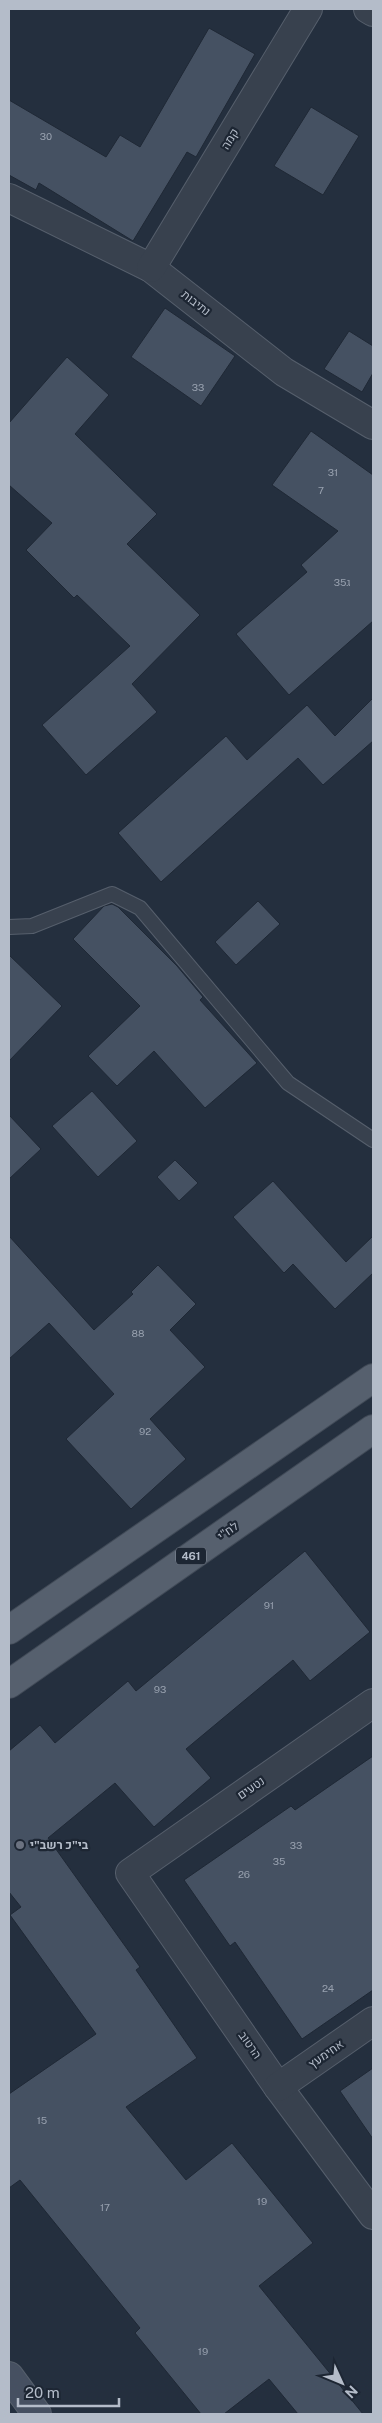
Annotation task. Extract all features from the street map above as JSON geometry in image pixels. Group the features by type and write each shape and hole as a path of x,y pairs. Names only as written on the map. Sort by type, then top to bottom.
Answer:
{"main road":[{"path":"9,1630 373,1378"},
{"name":"לח\"י","path":"9,1684 373,1430"}],"street":[{"name":"קמה","path":"151,268 308,9"},
{"path":"368,9 373,12"},
{"name":"נתיבות","path":"9,198 151,268 284,372 373,425"},
{"name":"נטעים","path":"130,1873 373,1703"},
{"name":"הרטוב","path":"130,1873 278,2087 373,2215"},
{"name":"אחימעץ","path":"278,2087 373,2021"},
{"path":"9,2376 37,2414"}],"lane":[{"path":"9,927 32,926 112,894 140,908 288,1084 373,1140"}],"building":[{"path":"209,28 255,54 196,157 187,152 133,241 39,183 36,190 9,175 9,100 106,157 120,135 140,147"},
{"path":"311,107 359,136 323,195 274,166"},
{"path":"165,308 235,356 201,406 131,357"},
{"path":"349,331 373,346 373,373 362,392 324,369"},
{"path":"67,357 109,395 75,434 157,514 127,544 200,615 132,684 157,712 86,775 42,725 130,646 77,595 74,598 26,550 52,523 9,485 9,423"},
{"path":"311,431 373,475 373,621 289,695 236,634 307,572 301,565 338,531 272,485"},
{"path":"373,698 373,741 323,785 298,758 161,882 118,833 226,736 247,760 307,705 335,736"},
{"path":"258,901 280,924 236,965 215,942"},
{"path":"112,904 118,907 177,966 203,997 200,1000 257,1063 205,1108 154,1051 117,1086 88,1056 140,1006 73,939 104,906"},
{"path":"9,955 62,1006 9,1061"},
{"path":"92,1091 137,1141 98,1177 52,1126"},
{"path":"9,1115 41,1149 9,1179"},
{"path":"175,1160 198,1183 179,1201 157,1177"},
{"path":"273,1181 346,1262 373,1236 373,1273 335,1309 293,1264 284,1273 233,1217"},
{"path":"9,1236 94,1330 133,1294 131,1292 158,1265 196,1304 170,1330 205,1367 150,1419 186,1459 131,1509 66,1439 114,1394 49,1323 9,1359"},
{"path":"305,1551 370,1632 310,1681 293,1660 186,1749 211,1778 154,1827 115,1783 48,1838 140,1967 136,1970 197,2058 126,2107 186,2180 232,2143 313,2243 259,2286 363,2414 298,2414 269,2379 224,2414 201,2414 135,2333 140,2328 20,2180 9,2188 9,2094 96,2034 10,1915 21,1907 9,1892 9,1751 40,1725 55,1743 128,1681 136,1691"},
{"path":"373,1756 373,1990 302,2039 235,1942 230,1946 184,1880 291,1806 295,1810"},
{"path":"373,2068 373,2139 340,2091"}],"place":[{"name":"בי\"כ רשב\"י","path":"20,1845"}]}
